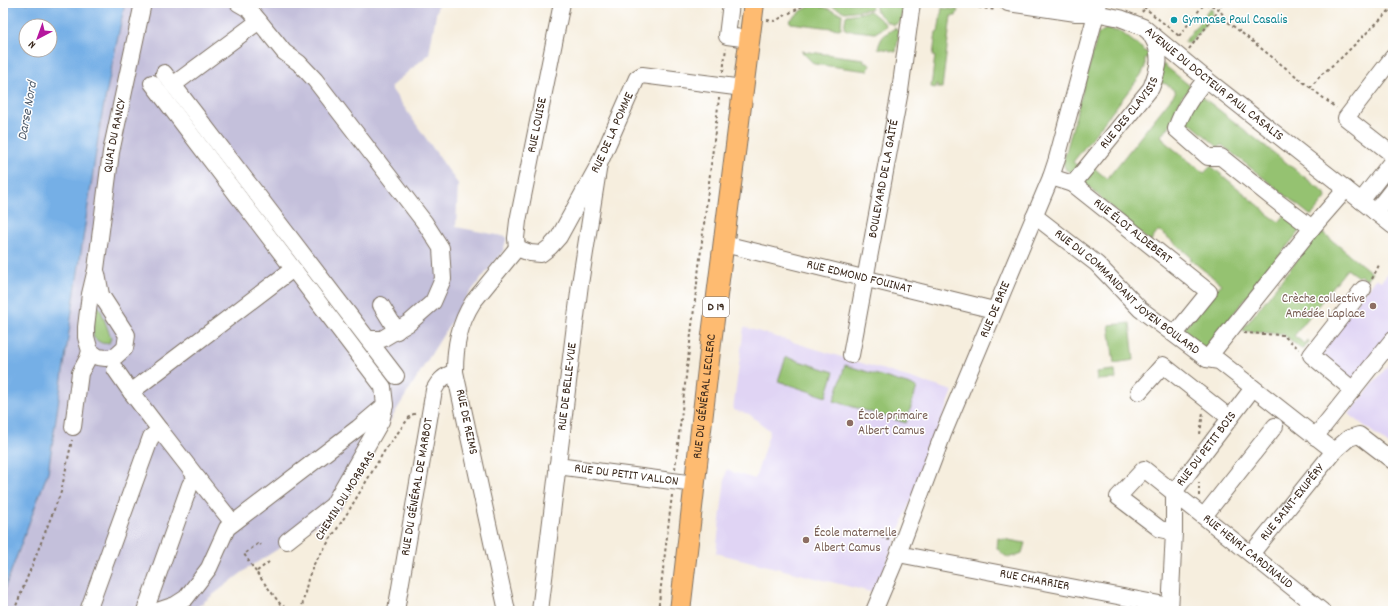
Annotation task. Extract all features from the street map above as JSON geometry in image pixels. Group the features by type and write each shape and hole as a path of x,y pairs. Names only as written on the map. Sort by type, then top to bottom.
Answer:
{"main road":[{"name":"RUE DU GÉNÉRAL LECLERC","path":"680,611 754,3"}],"street":[{"name":"QUAI DU RANCY","path":"96,269 101,295 127,335 124,348 116,356 106,358 98,357 90,351 86,337 86,327 90,294 96,269 111,152 143,3"},
{"path":"238,3 250,10 284,52 299,63 315,80 425,223 441,248 443,279 433,302 409,324 382,339 368,339"},
{"name":"RUE LOUISE","path":"517,248 516,238 518,221 562,3"},
{"name":"BOULEVARD DE LA GAÎTÉ","path":"851,355 900,91 912,3"},
{"name":"AVENUE DU DOCTEUR PAUL CASALIS","path":"1008,3 1076,13 1097,8 1143,27 1206,79 1393,226"},
{"name":"RUE DE BRIE","path":"874,611 898,554 943,434 1051,177 1097,8"},
{"path":"731,9 727,36 749,39"},
{"path":"163,80 259,21"},
{"name":"RUE DES CLAVISIS","path":"1073,184 1151,88 1158,71 1159,51 1151,33"},
{"path":"1393,57 1346,118 1393,156"},
{"name":"RUE DE LA POMME","path":"517,248 530,253 540,254 550,247 559,237 599,164 637,78 642,75 743,88"},
{"path":"1206,79 1189,100 1179,119 1176,130 1208,157 1220,157 1312,228"},
{"path":"163,80 293,269 383,387 385,405 381,421 333,505 287,541"},
{"path":"163,80 396,376"},
{"path":"1360,200 1393,160"},
{"name":"RUE DE BELLE-VUE","path":"540,611 580,284 599,164"},
{"name":"RUE ÉLOI ALDEBERT","path":"1051,177 1073,184 1209,292 1175,334"},
{"path":"1207,359 1235,326 1312,228 1346,189"},
{"path":"1375,212 1393,189"},
{"name":"RUE DU COMMANDANT JOYEN BOULARD","path":"1034,218 1040,220 1097,264 1140,309 1207,359 1219,361 1334,451"},
{"name":"RUE EDMOND FOUINAT","path":"724,244 994,310"},
{"name":"RUE DE REIMS","path":"507,611 455,372 455,351 467,312 473,302 517,248"},
{"path":"131,392 293,269"},
{"path":"1353,390 1311,355 1364,289"},
{"path":"381,305 397,330"},
{"path":"1315,437 1393,339"},
{"path":"73,434 80,374 90,351"},
{"path":"1139,392 1163,365 1230,418"},
{"path":"115,369 160,430 233,523"},
{"name":"RUE DU GÉNÉRAL DE MARBOT","path":"396,611 434,390 438,382 444,376 455,372"},
{"name":"RUE DU PETIT BOIS","path":"1170,608 1174,532 1174,492 1253,388"},
{"path":"198,479 190,485 150,610 175,605 186,598 209,568 227,528 358,428 385,405"},
{"path":"1204,516 1275,426"},
{"path":"88,611 151,437 160,430"},
{"path":"1334,451 1349,438 1359,435 1393,461"},
{"name":"RUE SAINT-EXUPÉRY","path":"1251,554 1334,451"},
{"name":"RUE DU PETIT VALLON","path":"557,466 695,484"},
{"name":"RUE HENRI CARDINAUD","path":"1174,532 1160,529 1118,497 1144,469 1322,611"},
{"name":"RUE CHARRIER","path":"898,554 1170,608"}],"path":[{"path":"775,21 808,3"},
{"path":"1139,3 1179,36 1204,4 1212,5 1219,9 1228,22 1342,113 1346,118"},
{"path":"1187,52 1215,16 1222,3"},
{"path":"1310,88 1322,74 1393,7 1388,3"},
{"path":"1145,8 1148,5"},
{"path":"722,73 727,36"},
{"name":"RUE DU GÉNÉRAL LECLERC","path":"675,474 719,98"},
{"path":"1364,289 1375,275 1380,263"},
{"path":"1235,326 1244,333 1283,336 1301,350 1311,355"},
{"path":"1201,438 1202,418 1207,399"},
{"name":"CHEMIN DU MORBRAS","path":"301,611 308,579 314,564 348,512 385,450 411,415 424,412 431,413"},
{"path":"14,611 61,492 73,434"},
{"path":"1198,497 1199,482"},
{"path":"658,611 672,494"},
{"path":"262,545 259,543 244,554 281,605 293,611"},
{"path":"256,572 269,562"}],"shaded area":[{"path":"3,3 438,3 429,54 390,87 458,184 456,227 507,237 503,251 466,298 386,427 341,509 248,568 192,611 3,611"},
{"name":"Crèche collective Amédée Laplace","path":"1393,268 1393,330 1350,383 1315,354 1376,278 1381,281"},
{"name":"École primaire Albert Camus","path":"744,327 953,391 875,593 716,553 726,470 755,479 770,431 749,414 733,410"},
{"path":"1393,359 1393,448 1349,414"}],"green space":[{"path":"826,3 872,3 871,9 845,12"},
{"path":"876,3 904,3 901,21 894,25 886,21 876,11"},
{"path":"815,4 842,14 841,28 791,23 789,21 801,11"},
{"path":"942,8 958,10 956,16 951,16 942,88 937,88 938,86 936,85 935,88 931,87 935,56 933,56 936,32 938,32"},
{"path":"1212,9 1213,15 1190,43 1184,42 1209,10"},
{"path":"870,11 886,24 885,27 875,33 847,30 844,28 847,15"},
{"path":"895,28 899,32 896,52 878,48 884,36"},
{"path":"1106,29 1121,32 1154,58 1145,59 1145,67 1141,75 1073,162 1080,168 1073,173 1066,170 1063,163 1098,34"},
{"path":"801,51 864,59 864,62 868,62 870,65 868,71 814,64"},
{"path":"1163,64 1190,86 1190,89 1181,98 1168,129 1161,135 1165,142 1204,173 1211,166 1266,213 1279,222 1286,214 1301,229 1206,348 1203,348 1183,330 1221,284 1191,260 1190,256 1159,230 1150,242 1082,181 1093,167 1107,179 1176,92 1166,84 1162,83 1154,94"},
{"path":"1200,95 1325,193 1326,198 1312,215 1310,215 1222,145 1218,147 1190,123 1185,127 1184,119"},
{"path":"1323,233 1372,273 1366,280 1360,275 1358,277 1347,269 1294,336 1305,344 1308,340 1309,342 1304,349 1301,349 1283,334 1244,331 1243,329 1316,236"},
{"path":"95,304 100,308 111,338 109,343 102,343 93,337"},
{"path":"1130,323 1134,360 1114,363 1109,325"},
{"path":"786,357 834,372 826,397 778,381"},
{"path":"845,365 917,387 906,423 834,401"},
{"path":"1115,370 1116,379 1097,380 1096,372"},
{"path":"998,538 1025,543 1022,553 1011,557 1006,556 997,548"}],"water":[{"name":"Darse Nord","path":"3,3 125,3 101,119 48,472 3,593"}],"place":[{"name":"Gymnase Paul Casalis","path":"1174,20"},
{"name":"Crèche collective Amédée Laplace","path":"1373,306"},
{"name":"École primaire Albert Camus","path":"850,423"},
{"name":"École maternelle Albert Camus","path":"806,540"}]}
